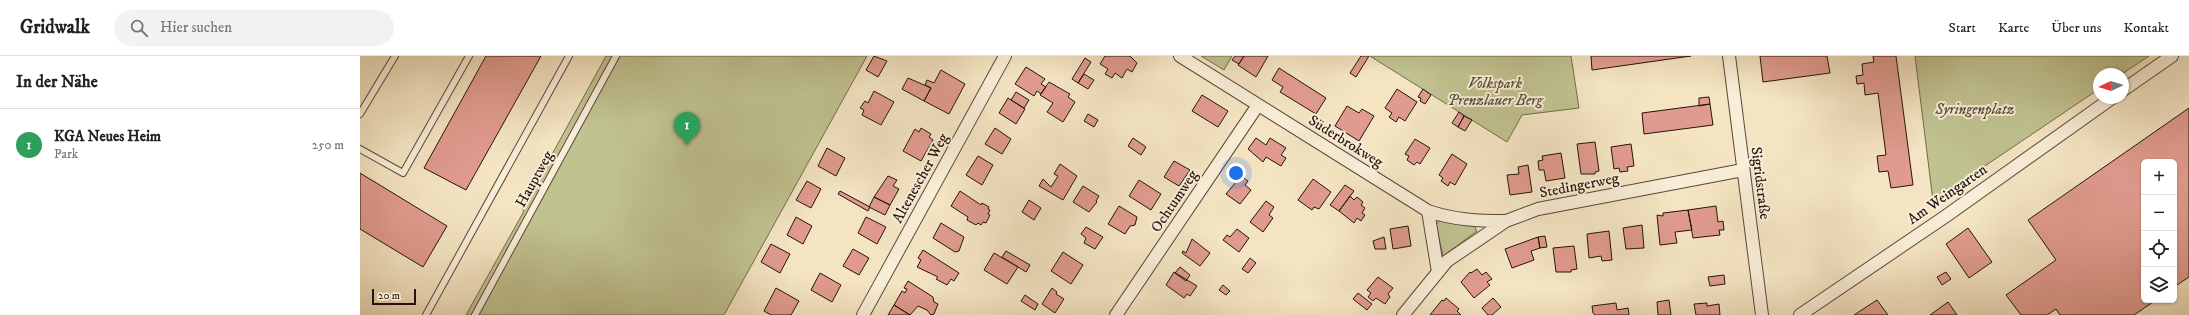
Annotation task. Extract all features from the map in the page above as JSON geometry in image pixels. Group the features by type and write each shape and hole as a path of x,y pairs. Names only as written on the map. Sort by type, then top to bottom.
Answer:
{"street":[{"name":"Altenescher Weg","path":"863,315 1005,56"},
{"name":"Süderbrokweg","path":"1180,56 1428,211 1448,217 1476,221 1506,221"},
{"name":"Sigridstraße","path":"1728,56 1762,315"},
{"path":"2129,86 2172,56"},
{"name":"Am Weingarten","path":"1800,315 1946,216 2104,104"},
{"name":"Ochtumweg","path":"1116,315 1258,105"},
{"name":"Stedingerweg","path":"1403,315 1447,261 1506,221 1538,209 1743,170"},
{"path":"1428,211 1438,272"}],"lane":[{"path":"360,114 395,56"},
{"path":"360,149 403,173 469,56"},
{"path":"426,315 569,56"},
{"name":"Hauptweg","path":"475,315 616,56"}],"green space":[{"path":"606,56 867,56 724,315 466,315 524,211 522,209"},
{"path":"1201,56 1232,56 1224,70"},
{"name":"Volkspark Prenzlauer Berg","path":"1370,56 1571,56 1579,108 1522,115 1507,142"},
{"name":"Syringenplatz","path":"1915,56 2149,56 2129,69 2129,68 2093,68 2093,93 1933,201"},
{"path":"1439,221 1474,226 1477,231 1443,256 1436,225"}],"building":[{"path":"486,56 541,56 466,190 424,168"},
{"path":"874,56 887,61 878,77 866,70"},
{"path":"1105,56 1130,56 1137,63 1132,72 1127,69 1122,78 1115,73 1112,78 1105,74 1108,69 1100,64"},
{"path":"1235,56 1244,56 1239,64 1232,60"},
{"path":"1244,56 1268,56 1256,77 1238,65"},
{"path":"1361,56 1369,56 1356,77 1350,73"},
{"path":"1591,56 1691,56 1592,70"},
{"path":"1760,56 1827,56 1830,73 1763,82"},
{"path":"1873,56 1896,56 1913,185 1891,188 1888,171 1879,172 1877,156 1886,155 1878,93 1865,95 1864,83 1857,84 1856,76 1863,75 1862,64 1874,62"},
{"path":"1085,58 1091,62 1078,83 1072,79"},
{"path":"1026,67 1045,79 1041,84 1046,87 1041,94 1037,91 1034,96 1015,84"},
{"path":"1279,68 1326,98 1316,114 1280,92 1283,87 1272,80"},
{"path":"941,70 965,84 949,114 924,101 931,88 925,85 927,80 934,83"},
{"path":"1084,74 1094,80 1088,89 1078,83"},
{"path":"908,78 931,88 924,101 902,89"},
{"path":"1049,82 1070,94 1068,97 1075,102 1063,122 1047,112 1053,103 1040,95"},
{"path":"1397,89 1417,102 1405,121 1399,117 1396,122 1389,117 1392,113 1385,108"},
{"path":"1423,89 1431,95 1425,104 1420,101 1421,98 1418,97"},
{"path":"874,91 894,102 881,125 862,115 864,110 860,108 865,101 868,103"},
{"path":"1016,92 1029,100 1024,108 1011,100"},
{"path":"1202,95 1228,111 1218,127 1192,111"},
{"path":"1709,97 1710,104 1699,106 1699,98"},
{"path":"1008,98 1025,109 1016,124 999,113"},
{"path":"1710,104 1713,125 1644,134 1642,113"},
{"path":"1347,106 1359,113 1362,109 1374,116 1359,141 1335,126"},
{"path":"2189,108 2189,277 2177,285 2177,159 2141,159 2141,303 2152,303 2134,315 2060,315 2056,309 2047,315 2021,315 2006,295 2056,260 2028,220"},
{"path":"1459,112 1464,116 1458,127 1452,123"},
{"path":"1088,114 1098,120 1094,127 1084,121"},
{"path":"1464,116 1472,120 1465,131 1458,127"},
{"path":"921,128 931,134 929,137 933,140 921,161 903,151 915,129 919,132"},
{"path":"995,128 1011,139 1002,154 985,144"},
{"path":"1133,138 1146,147 1141,155 1128,146"},
{"path":"1256,138 1266,145 1270,138 1286,148 1281,155 1286,158 1281,166 1266,157 1263,162 1248,149"},
{"path":"1415,139 1430,148 1420,164 1417,162 1414,165 1407,160 1409,156 1405,154"},
{"path":"1595,142 1599,171 1595,172 1595,174 1581,174 1577,144"},
{"path":"1631,144 1634,166 1627,167 1628,171 1620,172 1619,168 1614,169 1611,147"},
{"path":"827,148 845,158 836,176 818,166"},
{"path":"1561,153 1565,178 1546,181 1544,170 1539,170 1538,161 1543,160 1542,156"},
{"path":"1452,154 1467,164 1455,185 1450,182 1448,186 1441,181 1443,178 1439,175"},
{"path":"978,156 993,165 982,185 966,175"},
{"path":"1174,161 1190,170 1179,186 1164,177"},
{"path":"1060,164 1077,176 1063,200 1039,186 1043,179 1051,187 1058,176 1054,174"},
{"path":"1528,165 1532,192 1510,195 1507,175 1519,174 1518,167"},
{"path":"360,173 447,226 423,267 360,229"},
{"path":"888,176 897,180 893,186 899,189 890,205 874,197"},
{"path":"1241,176 1248,181 1245,185 1251,190 1240,204 1226,194"},
{"path":"1313,179 1331,192 1319,209 1314,207 1312,210 1298,200"},
{"path":"1139,180 1161,194 1151,210 1129,196"},
{"path":"807,181 821,189 811,208 796,200"},
{"path":"1345,185 1354,191 1339,211 1330,205"},
{"path":"1083,186 1099,196 1096,201 1097,202 1089,212 1073,202"},
{"path":"840,191 870,207 868,211 838,194"},
{"path":"960,191 981,205 982,203 989,207 988,209 990,210 988,214 990,215 986,223 983,222 981,225 978,223 976,225 967,220 968,217 951,206"},
{"path":"1350,196 1354,200 1357,197 1363,202 1361,205 1365,208 1362,213 1365,215 1361,221 1357,218 1354,223 1339,211"},
{"path":"874,197 890,205 885,215 869,207"},
{"path":"1029,200 1041,208 1034,220 1022,212"},
{"path":"1266,201 1274,207 1269,215 1273,218 1263,232 1250,222"},
{"path":"1119,206 1137,217 1135,225 1130,226 1125,234 1108,224"},
{"path":"1716,206 1718,222 1723,221 1724,230 1719,230 1720,235 1693,238 1688,210"},
{"path":"1688,210 1692,230 1675,232 1677,243 1660,245 1657,215 1663,216 1663,213"},
{"path":"796,217 812,226 803,244 787,235"},
{"path":"866,217 886,227 877,244 858,233"},
{"path":"941,223 964,237 959,251 955,252 933,238"},
{"path":"1642,225 1644,248 1626,249 1623,228"},
{"path":"1408,226 1411,246 1393,249 1390,229"},
{"path":"1086,227 1103,237 1095,249 1084,243 1086,238 1081,234"},
{"path":"1968,228 1992,262 1969,278 1946,244"},
{"path":"1237,229 1249,238 1239,252 1223,240 1227,235 1230,237"},
{"path":"1609,231 1612,260 1602,261 1601,256 1589,258 1587,234"},
{"path":"1545,236 1547,247 1540,248 1538,237"},
{"path":"1384,237 1386,249 1375,249 1373,241"},
{"path":"1538,237 1540,248 1531,251 1534,260 1512,268 1505,249"},
{"path":"1192,239 1210,253 1200,266 1182,253 1183,251 1186,253"},
{"path":"771,244 790,254 780,273 761,262"},
{"path":"1574,246 1577,269 1571,270 1571,272 1556,272 1553,248"},
{"path":"853,249 869,258 859,275 843,266"},
{"path":"923,250 959,273 954,281 951,279 947,285 936,279 938,277 917,267 921,260 918,258"},
{"path":"1006,251 1030,265 1026,272 1002,257"},
{"path":"1063,252 1083,265 1071,284 1051,271"},
{"path":"994,253 1018,267 1007,284 984,270"},
{"path":"1250,258 1256,263 1248,273 1242,269"},
{"path":"1180,267 1190,275 1186,281 1175,273"},
{"path":"1477,269 1482,275 1486,272 1492,279 1487,282 1490,285 1474,298 1461,282 1470,272 1471,273"},
{"path":"1174,272 1197,286 1190,296 1187,294 1184,298 1166,285"},
{"path":"1946,272 1951,279 1942,285 1937,277"},
{"path":"820,273 841,285 832,302 811,290"},
{"path":"1724,275 1725,284 1710,286 1708,277"},
{"path":"1378,277 1393,288 1388,294 1390,297 1385,304 1376,298 1373,301 1368,297 1371,293 1367,290"},
{"path":"908,281 933,297 934,302 938,304 934,314 931,315 927,310 918,306 910,315 894,305 902,291 905,293 907,289 904,288"},
{"path":"1223,285 1230,291 1226,295 1219,290"},
{"path":"776,288 799,301 791,315 771,315 764,311"},
{"path":"1052,288 1057,292 1056,294 1064,299 1055,313 1042,304"},
{"path":"1358,293 1372,304 1367,310 1353,299"},
{"path":"1025,295 1038,304 1035,310 1021,301"},
{"path":"1446,298 1459,309 1457,311 1461,315 1430,315 1442,300 1444,301"},
{"path":"1493,298 1501,307 1492,315 1488,315 1482,308"},
{"path":"1669,300 1671,315 1658,315 1657,302"},
{"path":"1877,300 1888,315 1854,315"},
{"path":"1948,302 1957,315 1930,315"},
{"path":"1616,303 1617,310 1628,308 1629,315 1595,315 1593,313 1592,306"},
{"path":"1707,303 1707,306 1719,304 1720,315 1696,315 1694,304"},
{"path":"894,305 910,315 888,315"}],"place":[{"name":"KGA Neues Heim","path":"687,145"}]}
